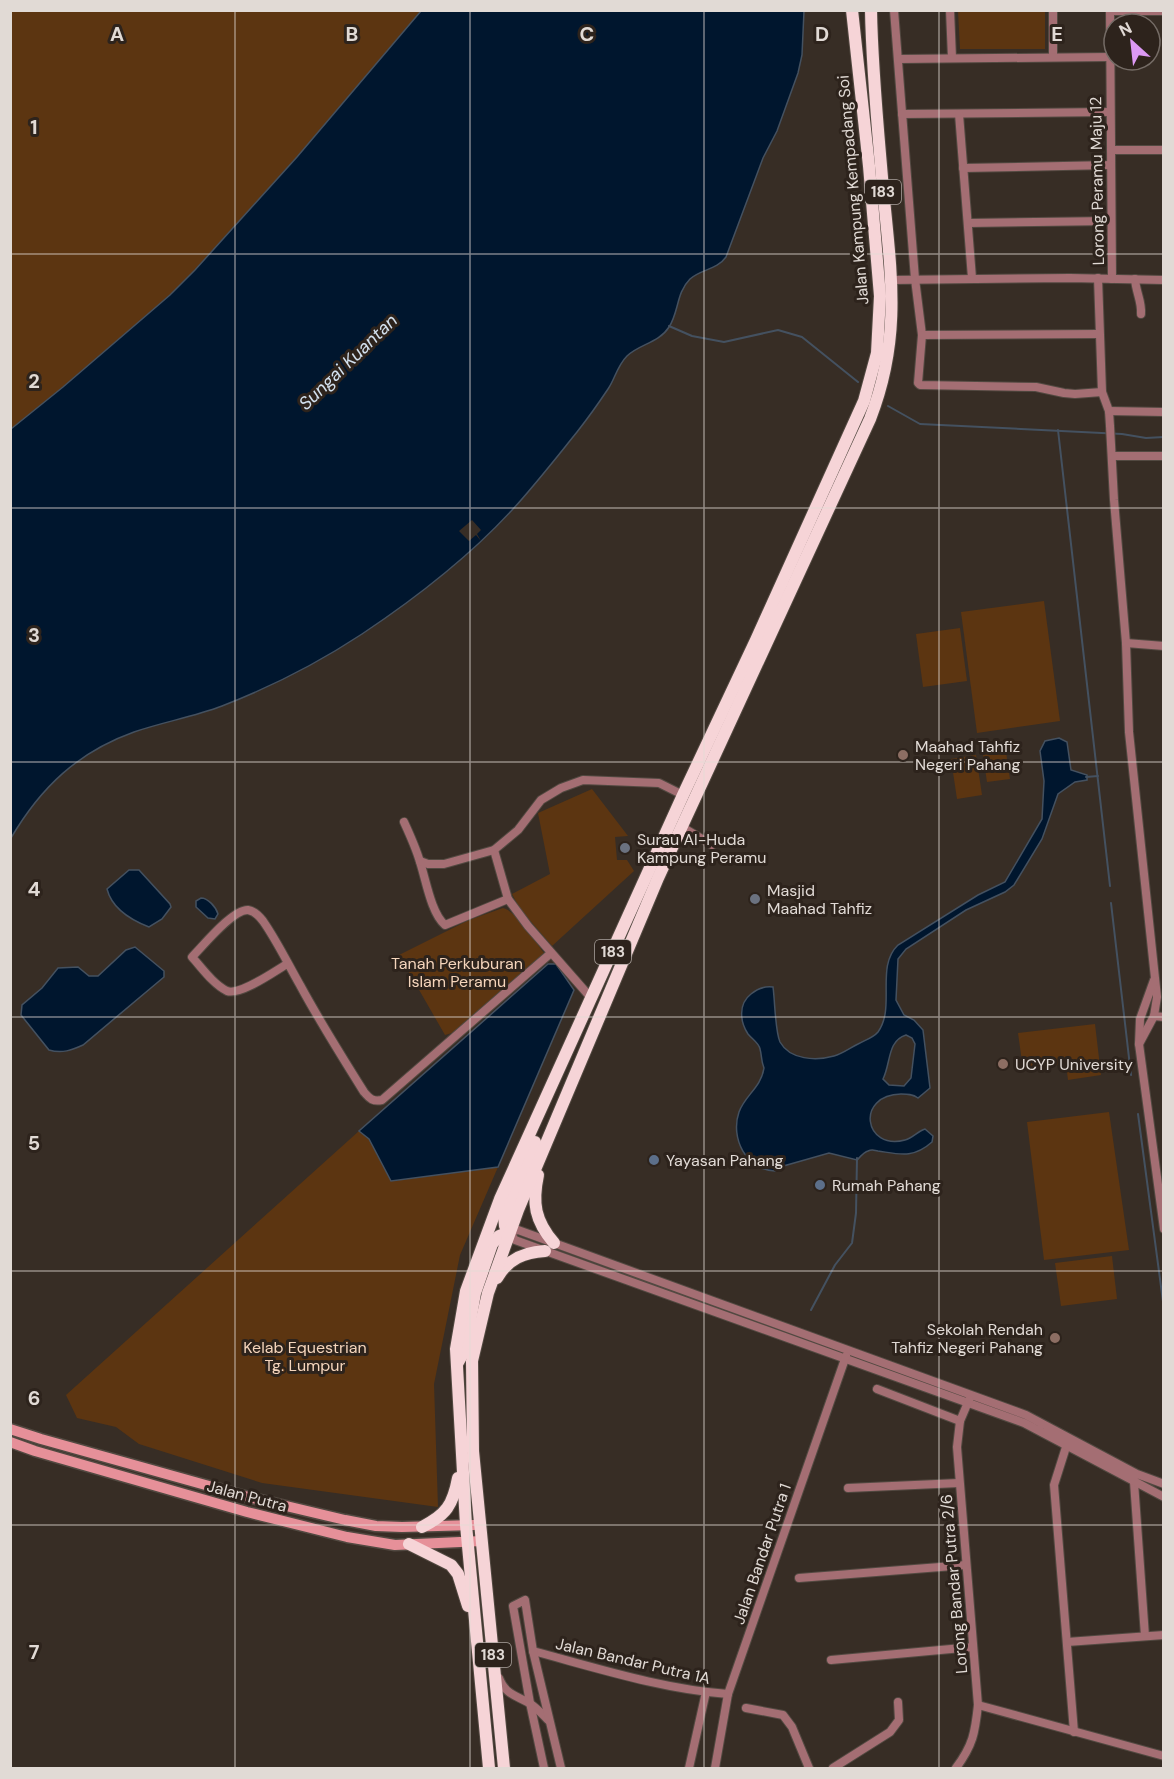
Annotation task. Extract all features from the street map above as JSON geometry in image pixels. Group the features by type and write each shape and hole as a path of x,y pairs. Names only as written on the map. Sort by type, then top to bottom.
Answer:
{"highway":[{"name":"Jalan Kampung Kempadang Soi","path":"852,10 879,266 879,335 877,353 871,372 870,403"},
{"name":"Jalan Kampung Kempadang Soi","path":"870,403 885,374 891,336 891,280 874,102 871,10"},
{"name":"183","path":"489,1768 466,1525 456,1349 466,1291 500,1199 683,795 870,403"},
{"name":"183","path":"504,1768 473,1451 472,1361 488,1293 509,1232 658,878 870,403"},
{"path":"457,1364 465,1350 475,1293 492,1244 499,1236 509,1232 505,1226 504,1216 542,1126 540,1111"},
{"path":"488,1293 511,1260 528,1252 550,1247 536,1208 534,1193 543,1150"},
{"path":"422,1527 439,1518 448,1508 455,1494 462,1456"},
{"path":"409,1544 441,1558 458,1574 476,1639"}],"main road":[{"name":"Jalan Putra","path":"10,1429 252,1498 333,1518 376,1526 422,1527 480,1524"},
{"name":"Jalan Putra","path":"10,1442 35,1451 347,1538 395,1545 482,1541"}],"street":[{"path":"894,10 915,279 922,335 918,383 920,385 1036,387 1075,394 1102,392"},
{"path":"950,10 952,58"},
{"path":"1053,10 1053,57"},
{"path":"1110,11 1164,11"},
{"path":"899,59 1102,57"},
{"name":"Lorong Peramu Maju 12","path":"1110,72 1112,279"},
{"path":"902,114 1110,112"},
{"path":"959,114 972,278"},
{"path":"1111,150 1164,150"},
{"path":"963,168 1111,165"},
{"path":"968,223 1111,220"},
{"path":"891,280 972,278 1164,280"},
{"path":"1098,278 1102,392 1109,411 1126,643 1129,732 1157,997 1154,1016 1139,1044"},
{"path":"1135,279 1136,291 1142,302 1141,314"},
{"path":"922,335 1099,334"},
{"path":"1109,411 1164,412"},
{"path":"1112,456 1164,456"},
{"path":"1126,643 1164,646"},
{"path":"420,861 428,864 444,864 494,850 518,830 541,800 575,782 584,780 650,781 666,785 683,795"},
{"path":"404,822 420,861 436,912 445,925 508,899"},
{"path":"682,827 712,845"},
{"path":"494,850 508,899 551,953 592,999"},
{"path":"287,964 234,992 214,981 192,957 229,919 239,912 248,910 262,920 364,1092 371,1100 376,1101 382,1100 551,953"},
{"path":"1154,979 1140,1019 1139,1044 1164,1229"},
{"path":"1154,1016 1164,1017"},
{"path":"509,1232 518,1230 550,1247 969,1399 1026,1415 1137,1474 1164,1484"},
{"name":"Jalan Bandar Putra 1","path":"715,1768 728,1694 847,1355"},
{"path":"877,1389 960,1421"},
{"path":"969,1399 1024,1424 1164,1497"},
{"name":"Lorong Bandar Putra 2/6","path":"956,1768 970,1748 978,1705 957,1447 960,1421 969,1399"},
{"path":"1071,1437 1054,1485 1074,1732"},
{"path":"1134,1482 1145,1636"},
{"path":"848,1488 959,1483"},
{"path":"799,1578 966,1565"},
{"name":"Jalan Bandar Putra 1A","path":"530,1703 513,1606 525,1600 533,1651 561,1768"},
{"path":"1067,1642 1164,1635"},
{"path":"831,1660 973,1647"},
{"name":"Jalan Bandar Putra 1A","path":"533,1651 614,1672 706,1692 728,1694"},
{"path":"494,1662 506,1691 515,1698 530,1703 549,1720"},
{"path":"689,1768 706,1692"},
{"path":"833,1768 890,1732 899,1720 898,1702"},
{"path":"530,1703 544,1768"},
{"path":"978,1705 1164,1756"},
{"path":"746,1708 783,1715 792,1727 809,1768"}],"green space":[{"path":"11,11 421,11 297,157 195,270 170,295 11,429"},
{"path":"958,11 1045,11 1045,49 960,49"},
{"path":"1044,601 1060,721 977,733 961,612"},
{"path":"960,628 967,681 923,687 916,634"},
{"path":"1006,752 1010,779 987,782 983,755"},
{"path":"976,755 982,795 957,799 951,759"},
{"name":"Tanah Perkuburan Islam Peramu","path":"592,789 628,836 615,837 617,860 627,860 634,871 552,946 520,909 512,894 550,874 538,813"},
{"name":"Tanah Perkuburan Islam Peramu","path":"503,908 519,920 544,953 452,1033 445,1035 399,955 469,920"},
{"path":"1095,1024 1101,1075 1068,1080 1066,1064 1023,1069 1018,1033"},
{"path":"1109,1112 1129,1250 1044,1260 1027,1122"},
{"name":"Kelab Equestrian Tg. Lumpur","path":"359,1131 369,1139 391,1181 498,1167 460,1255 434,1384 438,1507 262,1483 139,1444 116,1427 77,1418 66,1395"},
{"path":"1112,1256 1117,1299 1061,1306 1055,1263"}],"water":[{"name":"Sungai Kuantan","path":"421,11 804,11 802,55 798,73 777,131 763,158 726,257 718,265 699,273 685,284 669,327 660,337 632,352 624,360 608,389 581,427 496,527 441,576 402,606 311,665 222,706 134,732 95,750 78,761 48,787 11,838 11,429 170,295 195,270 297,157"},
{"path":"1059,738 1067,742 1071,770 1087,775 1087,780 1075,782 1058,794 1042,839 1014,885 1005,892 966,910 906,949 898,959 896,1000 904,1015 914,1020 923,1030 930,1088 918,1098 905,1094 886,1097 876,1103 871,1112 870,1122 874,1131 881,1138 891,1141 905,1140 925,1129 933,1136 932,1142 918,1151 906,1154 872,1150 865,1152 857,1160 829,1153 780,1167 775,1171 756,1165 743,1151 737,1132 739,1112 760,1081 764,1068 759,1047 743,1024 742,1008 747,998 758,989 773,987 780,1042 790,1052 804,1058 834,1056 876,1034 883,1022 886,976 891,954 898,945 978,895 1005,882 1042,819 1044,781 1040,751 1045,741","holes":["906,1035 912,1038 915,1044 911,1078 904,1086 889,1085 883,1079 892,1047"]},
{"path":"129,870 139,870 170,904 171,907 162,919 149,927 123,913 113,902 107,889"},
{"path":"201,898 209,901 215,909 218,914 215,919 208,918 196,907 196,901"},
{"path":"135,947 164,971 164,977 83,1045 71,1050 49,1050 21,1015 22,1005 42,988 58,968 78,967 89,976 98,976 126,950"},
{"path":"548,964 556,964 574,990 498,1167 391,1181 369,1139 359,1131"}],"pier":[{"path":"472,520 481,530 477,534 481,541 476,535 469,541 459,531"}],"waterway":[{"path":"669,326 692,336 724,342 778,330 802,337 858,382"},
{"path":"888,406 920,424 1122,434 1146,438 1164,437"},
{"path":"1058,430 1110,886"},
{"path":"1086,777 1098,776"},
{"path":"1111,903 1131,1075"},
{"path":"1138,1114 1164,1309"},
{"path":"811,1310 835,1265 852,1243 856,1213 857,1158"}],"place":[{"name":"Maahad Tahfiz Negeri Pahang","path":"903,755"},
{"name":"Surau Al-Huda Kampung Peramu","path":"625,848"},
{"name":"Masjid Maahad Tahfiz","path":"755,899"},
{"name":"UCYP University","path":"1003,1064"},
{"name":"Yayasan Pahang","path":"654,1160"},
{"name":"Rumah Pahang","path":"820,1185"},
{"name":"Sekolah Rendah Tahfiz Negeri Pahang","path":"1055,1338"}]}
